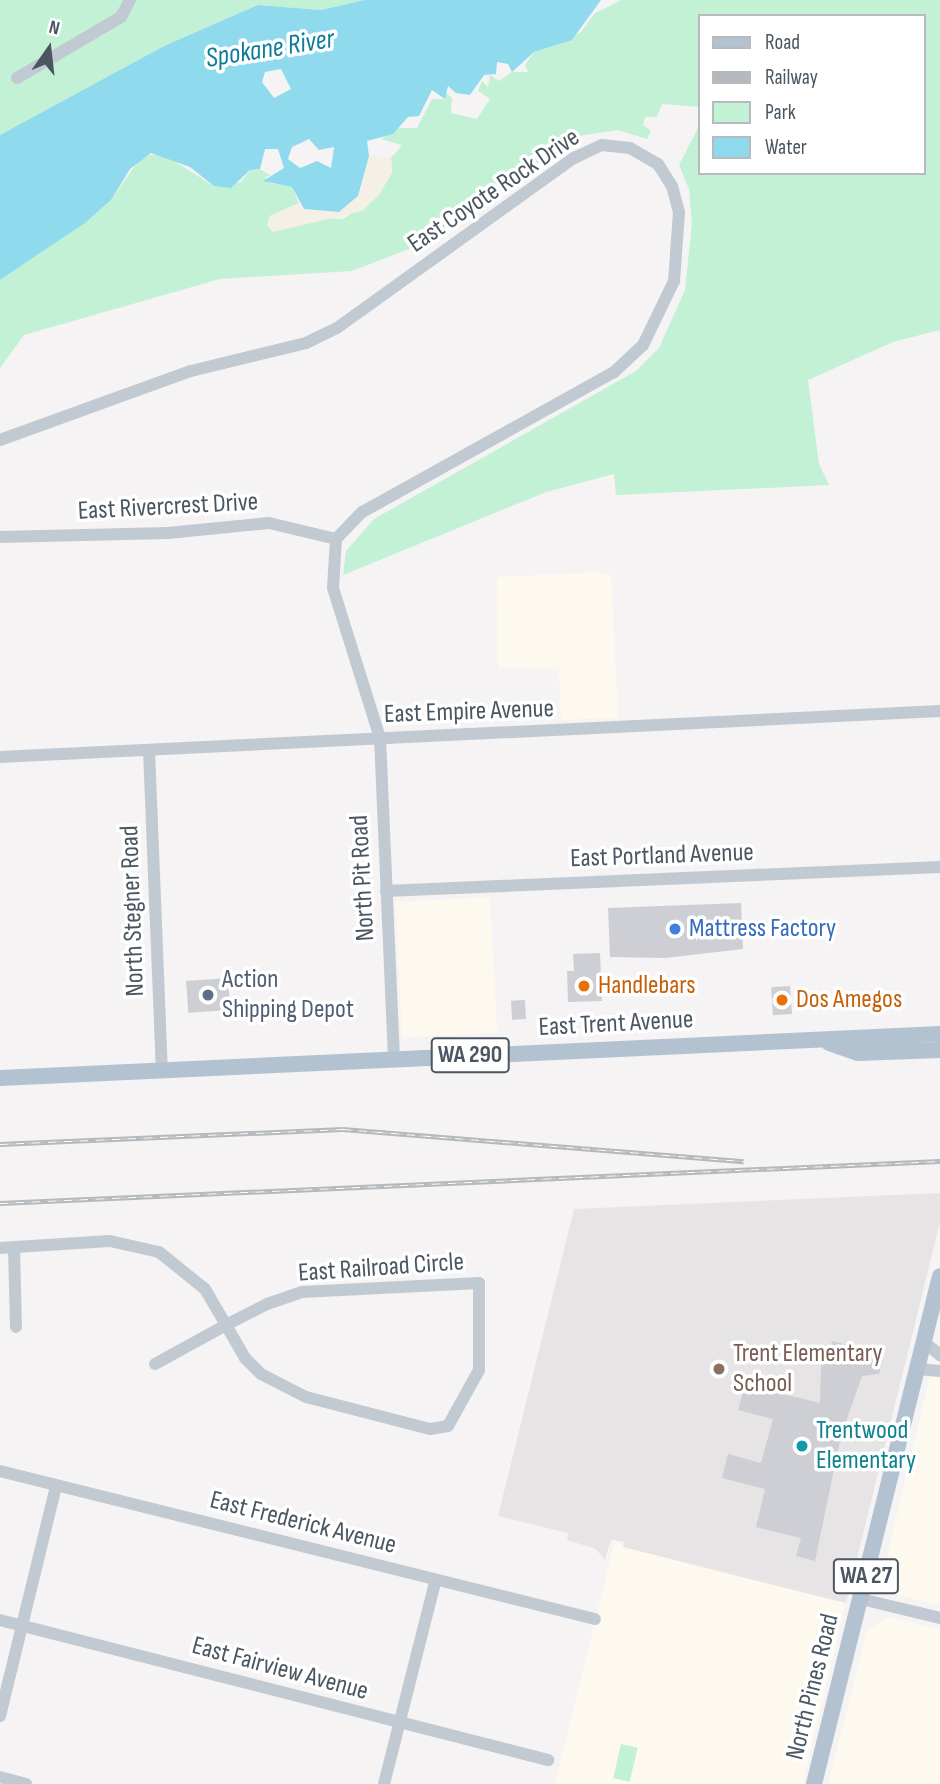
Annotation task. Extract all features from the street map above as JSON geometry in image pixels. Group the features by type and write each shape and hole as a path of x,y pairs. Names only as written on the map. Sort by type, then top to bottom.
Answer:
{"main road":[{"name":"East Trent Avenue","path":"0,1078 940,1034"},
{"path":"820,1040 858,1053 940,1050"},
{"name":"North Pines Road","path":"814,1784 940,1276"}],"street":[{"path":"17,78 111,23 130,0"},
{"name":"East Coyote Rock Drive","path":"0,440 191,371 306,343 337,328 574,158 602,145 630,148 657,164 672,186 679,212 674,281 643,345 614,372 362,513 336,538"},
{"name":"East Rivercrest Drive","path":"0,537 168,533 268,523 336,538"},
{"path":"336,538 333,588 380,738"},
{"name":"East Empire Avenue","path":"0,757 940,711"},
{"name":"North Pit Road","path":"380,738 394,1058"},
{"name":"North Stegner Road","path":"149,750 162,1070"},
{"name":"East Portland Avenue","path":"386,891 940,867"},
{"path":"0,1248 110,1241 159,1252 205,1289 226,1325 156,1364"},
{"path":"14,1247 16,1327"},
{"name":"East Railroad Circle","path":"479,1283 479,1370 448,1426 430,1429 283,1388 253,1366 226,1325 302,1292 479,1283"},
{"path":"924,1342 940,1356"},
{"path":"918,1369 940,1371"},
{"name":"East Frederick Avenue","path":"0,1471 595,1619"},
{"path":"0,1716 56,1486"},
{"path":"384,1784 436,1579"},
{"path":"861,1599 940,1618"},
{"name":"East Fairview Avenue","path":"0,1620 548,1760"},
{"path":"0,1777 26,1784"}],"shaded area":[{"path":"598,572 611,575 618,718 561,720 559,669 498,668 497,577"},
{"path":"490,897 497,1033 402,1038 395,902"},
{"name":"Trent Elementary School","path":"940,1193 940,1222 846,1603 623,1547 624,1542 611,1539 605,1560 596,1549 567,1540 568,1533 498,1516 574,1209"},
{"path":"940,1373 940,1606 896,1594 882,1578 929,1379"},
{"path":"615,1540 623,1547 846,1603 803,1784 555,1784"},
{"path":"889,1617 940,1629 940,1784 828,1784 867,1631"}],"green space":[{"path":"0,0 364,0 321,10 258,5 164,46 0,135"},
{"path":"621,0 940,0 940,330 893,342 808,380 819,464 829,485 616,495 614,474 546,492 343,575 346,551 374,519 636,371 659,348 685,290 692,223 689,189 679,165 698,128 698,175 926,175 926,14 698,14 698,107 662,104 657,117 645,117 643,125 651,131 647,139 618,130 578,136 430,241 352,271 220,279 24,335 0,368 0,280 85,223 111,200 141,157 161,153 214,186 241,182 250,170 260,169 271,176 265,177 270,183 292,187 299,203 270,216 343,219 379,195 392,172 391,158 402,145 381,139 399,128 417,128 432,99 445,99 445,92 452,98 451,113 477,119 490,99 478,91 482,81 488,87 490,75 499,81 512,72 528,72 525,65 534,52 562,43 581,32 594,14"},
{"path":"621,1744 638,1748 630,1782 613,1778"}],"sand":[{"path":"369,156 391,158 392,172 379,195 362,211 273,232 267,225 270,216 299,203 304,209 358,196"}],"water":[{"name":"Spokane River","path":"364,0 601,0 572,40 534,52 512,72 508,64 497,62 496,74 484,75 470,95 456,93 448,86 445,99 432,90 419,116 408,117 393,134 367,141 369,156 358,196 339,212 304,209 292,187 263,181 284,168 278,149 265,149 260,169 250,170 231,188 214,186 190,167 151,153 130,169 111,200 85,223 0,280 0,135 164,46 258,5 321,10","holes":["281,69 291,89 274,98 262,82 265,72","309,139 319,150 334,147 331,168 317,161 300,168 288,159 292,147"]}],"building":[{"name":"Mattress Factory","path":"741,903 743,949 665,958 610,957 608,908"},
{"name":"Handlebars","path":"600,953 602,1001 568,1002 567,971 574,971 573,954"},
{"name":"Action Shipping Depot","path":"228,978 230,1010 188,1013 186,981"},
{"name":"Dos Amegos","path":"790,986 792,1014 773,1015 771,987"},
{"path":"525,1000 526,1019 512,1020 511,1001"},
{"name":"Trentwood Elementary","path":"832,1341 876,1352 883,1360 879,1374 862,1376 841,1436 815,1561 796,1556 801,1538 756,1527 765,1489 722,1478 728,1454 761,1463 773,1419 738,1410 745,1385 820,1403 821,1364 826,1364"}],"railway":[{"path":"0,1144 343,1129 744,1161"},
{"path":"0,1203 940,1161"}],"place":[{"name":"Mattress Factory","path":"675,929"},
{"name":"Handlebars","path":"584,986"},
{"name":"Action Shipping Depot","path":"208,995"},
{"name":"Dos Amegos","path":"782,1000"},
{"name":"Trent Elementary School","path":"719,1369"},
{"name":"Trentwood Elementary","path":"802,1446"}]}
